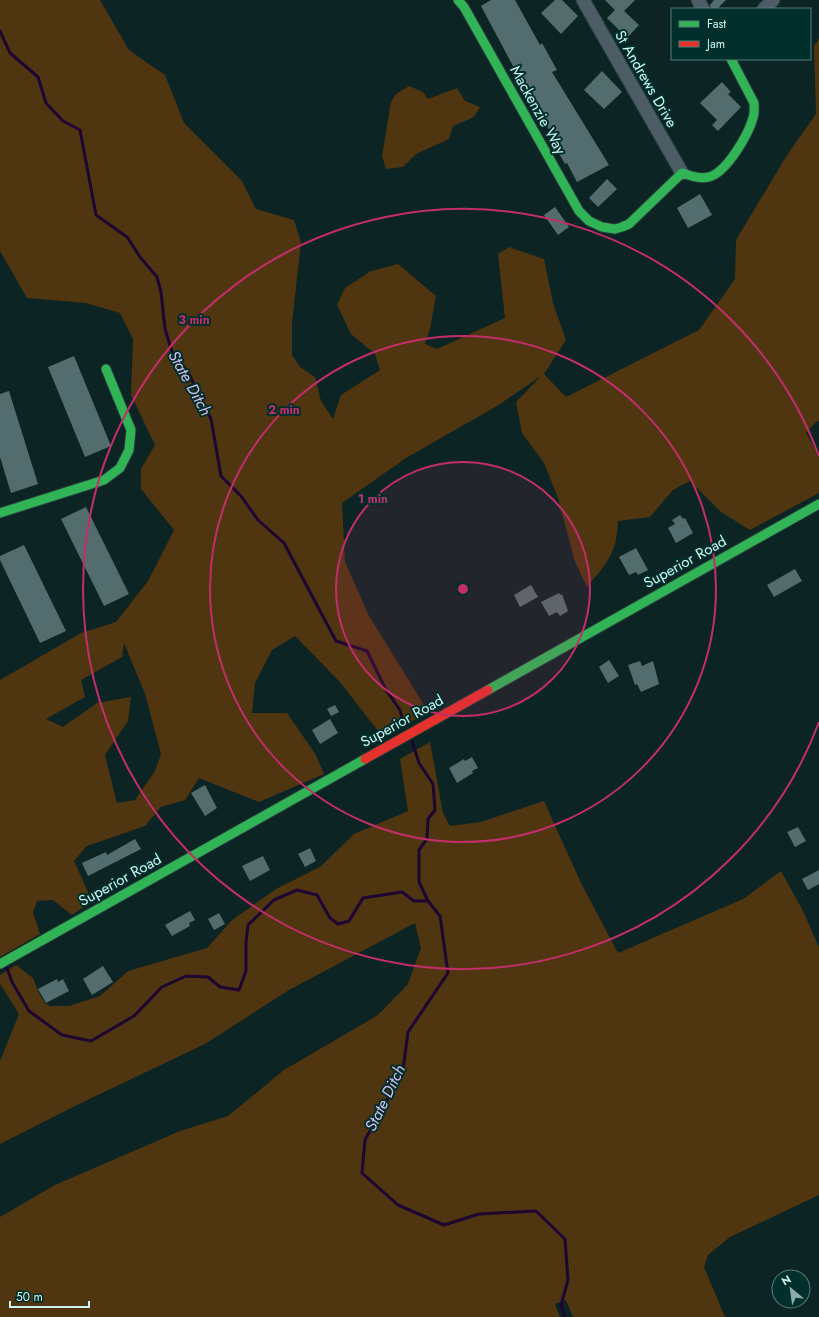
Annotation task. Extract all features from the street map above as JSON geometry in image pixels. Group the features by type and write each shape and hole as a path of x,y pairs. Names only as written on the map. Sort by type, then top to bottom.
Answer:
{"street":[{"name":"Mackenzie Way","path":"458,0 464,7 578,210 591,223 610,229 622,228 629,224 682,173"},
{"name":"St Andrews Drive","path":"583,0 682,173"},
{"path":"765,8 773,0"},
{"path":"682,173 701,178 711,177 720,172 731,158 753,118 754,103 732,60"},
{"path":"0,512 99,482 108,478 120,468 130,450 130,430 106,369"},
{"name":"Superior Road","path":"0,964 819,504"}],"shaded area":[{"path":"0,0 100,0 129,50 165,75 184,123 242,181 256,209 294,220 301,242 292,323 292,355 300,367 315,377 321,401 333,419 341,395 380,370 375,354 351,334 337,305 345,288 371,271 398,264 436,296 430,329 425,344 437,349 505,318 498,254 509,247 544,259 553,303 566,340 544,374 566,397 699,330 735,279 736,240 787,155 816,114 814,46 819,39 819,421 816,422 806,433 819,455 819,493 750,530 721,512 690,481 673,490 650,517 618,521 616,541 610,557 587,587 575,562 558,498 544,463 522,433 516,402 541,376 497,406 406,458 342,503 345,562 369,616 429,713 382,736 339,681 295,636 272,650 255,683 252,713 287,713 316,755 324,774 259,802 199,778 185,800 161,807 145,826 87,846 74,861 92,901 72,915 53,900 37,901 33,912 40,934 0,957 0,680 81,633 116,622 148,581 174,530 141,489 141,469 155,445 131,395 133,339 120,313 86,303 27,298 0,251","holes":["124,643 145,694 161,754 155,771 135,800 117,803 105,755 128,721 131,697 97,703 63,727 46,719 85,697 81,680 122,657"]},
{"path":"409,86 423,92 428,99 457,88 465,101 480,107 474,117 453,126 449,139 416,154 403,167 386,169 382,156 391,102 396,94"},
{"path":"430,742 443,813 450,826 481,822 544,801 581,883 618,953 743,899 781,871 803,911 819,947 819,1195 730,1237 708,1255 704,1267 725,1317 573,1317 566,1300 555,1304 560,1317 0,1317 0,1217 55,1185 180,1131 228,1116 284,1070 378,1015 408,984 421,948 415,923 289,990 205,1044 79,1104 0,1144 0,1061 19,1014 0,984 0,975 16,965 33,978 45,1003 50,1006 69,1006 100,996 128,971 207,948 232,920 276,889 320,867 354,834 408,811 400,759"}],"building":[{"path":"491,0 515,0 540,45 542,43 557,70 552,72 609,165 577,182 567,163 565,164 561,157 552,139 554,138 530,98 481,6"},
{"path":"555,0 562,0 578,16 561,34 541,13"},
{"path":"605,0 635,0 624,11 639,25 627,38 607,18 615,10"},
{"path":"714,0 726,0 718,8 711,8 710,5"},
{"path":"602,71 622,92 604,109 584,90"},
{"path":"722,82 731,92 728,94 741,107 718,131 712,125 717,120 700,103"},
{"path":"607,179 617,189 598,207 589,198"},
{"path":"700,194 712,215 688,228 677,208"},
{"path":"555,207 569,227 558,235 544,215"},
{"path":"74,356 111,446 85,457 48,367"},
{"path":"9,391 38,484 11,493 0,457 0,394"},
{"path":"86,507 129,594 104,606 61,519"},
{"path":"680,515 683,519 685,518 693,533 676,543 668,528 675,524 672,520"},
{"path":"24,545 66,631 40,643 0,560 0,556"},
{"path":"636,548 648,570 638,575 636,572 629,575 619,557"},
{"path":"795,569 802,581 774,597 767,585"},
{"path":"531,585 538,597 520,607 514,595"},
{"path":"559,593 560,595 562,594 568,611 560,616 557,612 549,616 541,602"},
{"path":"609,660 619,676 608,683 599,667"},
{"path":"640,661 642,666 653,661 659,684 641,692 637,684 635,685 628,665"},
{"path":"335,705 339,712 331,716 327,709"},
{"path":"330,719 338,733 320,744 312,730"},
{"path":"472,757 478,768 457,783 449,768 464,759 465,761"},
{"path":"205,785 217,808 205,816 191,793"},
{"path":"798,827 806,841 795,847 787,832"},
{"path":"135,839 141,849 88,876 82,863 106,852 107,855"},
{"path":"310,848 316,861 305,867 298,854"},
{"path":"263,856 270,870 250,881 242,866"},
{"path":"819,870 819,884 808,890 802,879"},
{"path":"190,911 195,920 189,923 190,926 172,936 165,925"},
{"path":"219,913 225,924 214,930 208,919"},
{"path":"103,966 113,982 92,995 83,979"},
{"path":"57,979 58,982 63,979 69,991 46,1003 38,989"}],"waterway":[{"name":"State Ditch","path":"0,31 10,53 38,77 46,103 63,121 80,130 96,215 127,237 140,257 157,277 161,292 165,329 172,352 188,372 211,419 221,476 241,496 258,520 284,543 336,641 367,651 386,690 400,710 404,726"},
{"name":"State Ditch","path":"412,741 419,763 433,784 435,810 428,819 427,839 419,850 419,882 428,901 440,916 448,973 408,1032 403,1070 365,1140 362,1173 398,1205 444,1225 479,1214 536,1211 565,1239 568,1280 561,1305 565,1317"},
{"path":"7,968 12,982 29,1011 62,1035 91,1041 134,1016 162,987 186,976 208,977 220,987 239,990 246,971 246,943 248,925 274,900 297,890 317,895 330,918 338,924 349,921 363,898 402,892 414,901 428,901"}],"traffic: fast":[{"path":"458,0 464,7 579,211 589,221 602,227 615,229 629,224 682,173 706,178 716,174 730,161 747,134 754,114 754,103 732,60"},
{"path":"0,513 104,480 120,468 129,450 131,430 106,369"},
{"path":"488,690 819,504"},
{"path":"0,964 365,759"}],"traffic: jam":[{"path":"365,759 488,690"}]}
